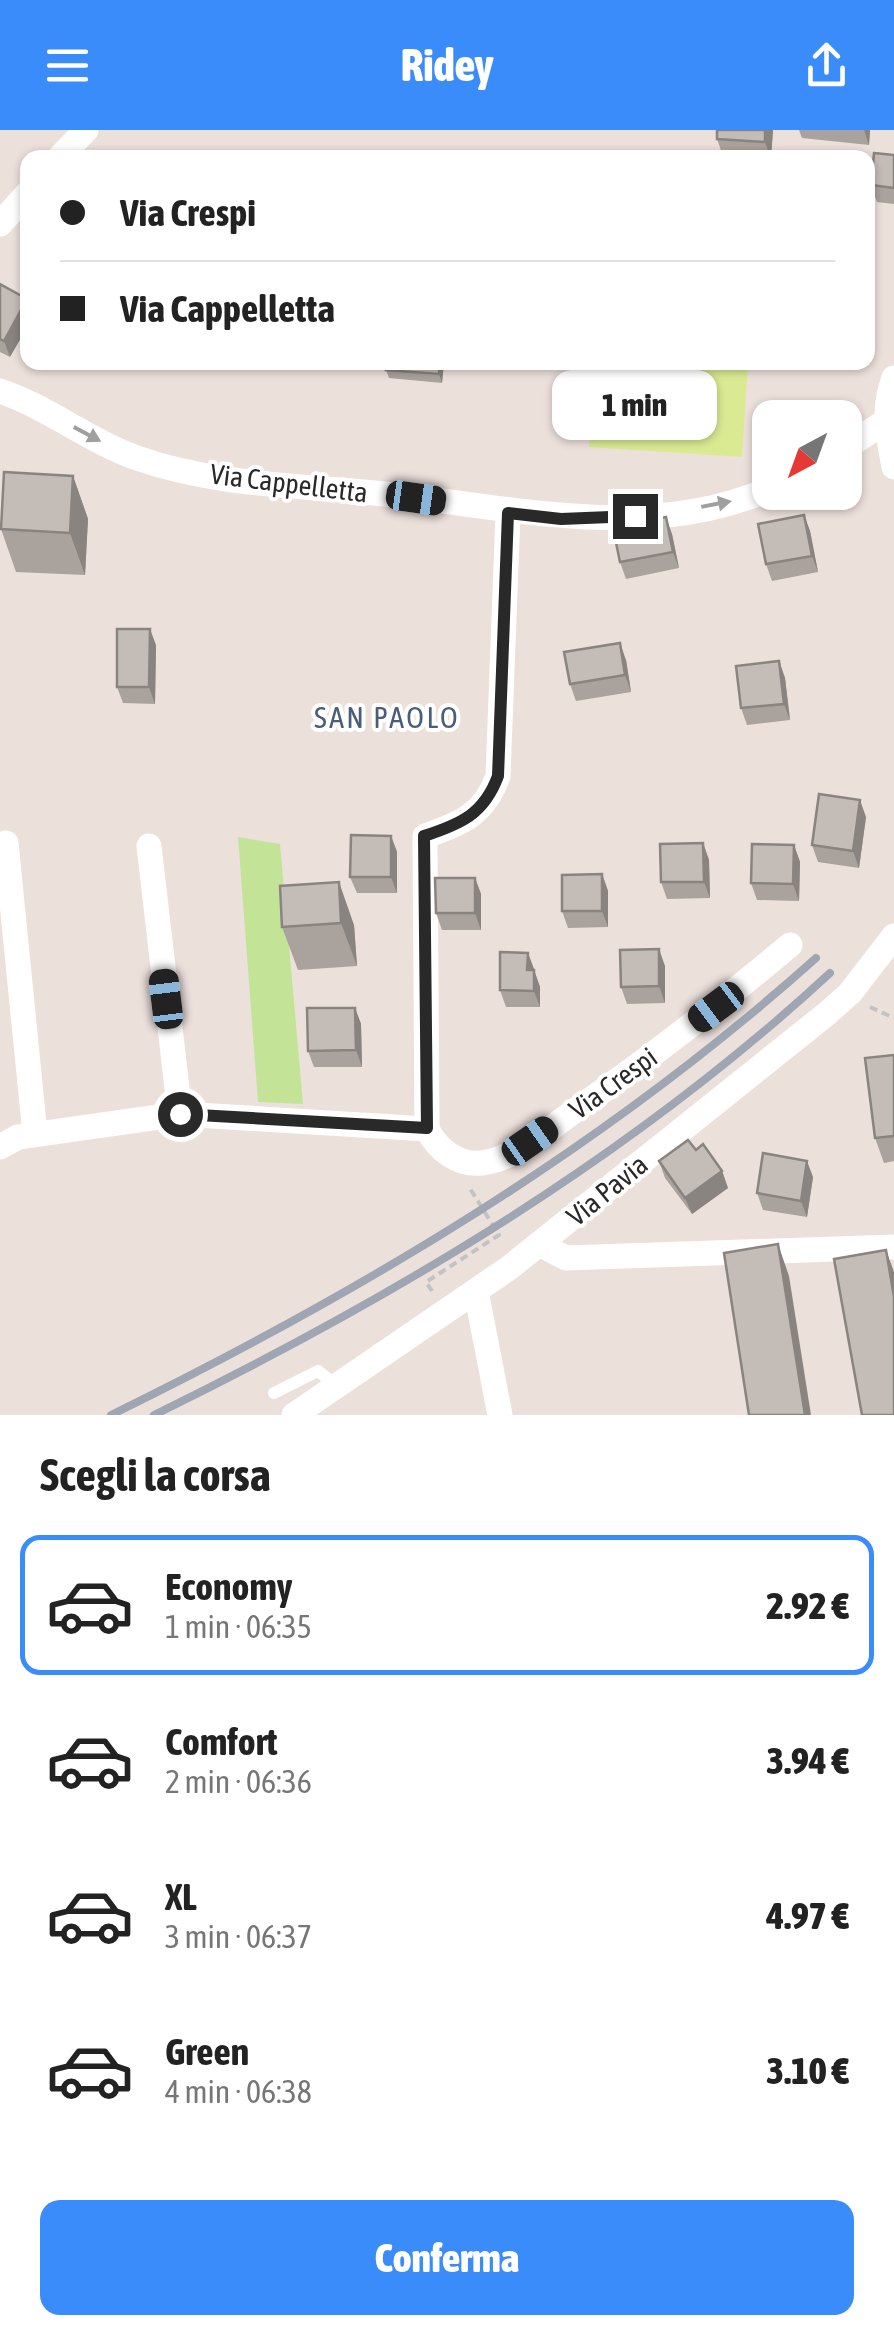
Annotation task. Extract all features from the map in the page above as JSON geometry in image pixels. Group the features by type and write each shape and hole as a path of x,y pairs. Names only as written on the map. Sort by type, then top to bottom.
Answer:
{"street":[{"path":"67,150 86,130"},
{"path":"0,224 20,202"},
{"path":"894,378 886,398 894,467"},
{"name":"Via Cappelletta","path":"0,391 139,459 252,483 394,494 508,513 588,519 664,513 752,494"},
{"path":"862,438 890,422"},
{"path":"0,1147 18,1136 180,1114 427,1128 424,836 461,824 478,812 498,776 508,513"},
{"path":"6,843 35,1134"},
{"path":"148,846 180,1114"},
{"name":"Via Pavia","path":"294,1415 539,1244 837,1005 894,936"},
{"name":"Via Crespi","path":"427,1128 433,1141 462,1162 500,1159 685,1031 790,945"},
{"path":"539,1244 566,1258 894,1247"},
{"path":"476,1291 500,1415"}],"lane":[{"path":"274,1393 318,1370 337,1386"}],"path":[{"path":"445,1312 426,1282 499,1235 474,1192"}],"green space":[{"path":"594,370 748,370 742,457 589,447"},
{"path":"238,837 280,844 303,1104 258,1102"}],"building":[{"path":"717,130 765,130 765,142 717,139"},
{"path":"875,153 894,155 894,188 875,186"},
{"path":"0,284 20,295 20,312 4,341 0,339"},
{"path":"386,370 439,370 439,374"},
{"path":"4,472 73,476 70,533 1,529"},
{"path":"804,515 812,556 766,564 758,524"},
{"path":"666,517 673,552 620,562 613,528"},
{"path":"117,629 150,629 149,687 117,687"},
{"path":"620,643 625,675 570,684 564,652"},
{"path":"779,661 784,704 741,708 736,666"},
{"path":"819,794 860,800 853,851 812,845"},
{"path":"351,835 391,836 391,877 350,877"},
{"path":"703,843 704,882 661,882 660,844"},
{"path":"752,844 794,845 793,884 751,883"},
{"path":"602,874 602,911 562,911 562,875"},
{"path":"435,878 475,878 475,913 436,913"},
{"path":"339,882 341,923 282,927 280,886"},
{"path":"659,949 659,986 621,987 620,950"},
{"path":"500,952 528,953 527,970 534,970 534,991 500,990"},
{"path":"307,1008 355,1008 356,1050 308,1051"},
{"path":"894,1055 894,1136 875,1138 865,1058"},
{"path":"688,1140 696,1150 703,1144 722,1171 685,1198 659,1161"},
{"path":"763,1153 807,1161 801,1201 757,1193"},
{"path":"778,1244 805,1415 749,1415 724,1253"},
{"path":"886,1250 894,1297 894,1415 862,1415 834,1259"}],"railway":[{"path":"111,1415 298,1318 479,1211 652,1092 816,958"},
{"path":"154,1415 334,1322 508,1218 675,1103 830,973"}],"district":[{"name":"SAN PAOLO","path":"387,718"}],"route":[{"path":"180,1114 427,1128 424,836 461,824 478,812 491,795 498,776 508,513 561,519 635,516"}]}
